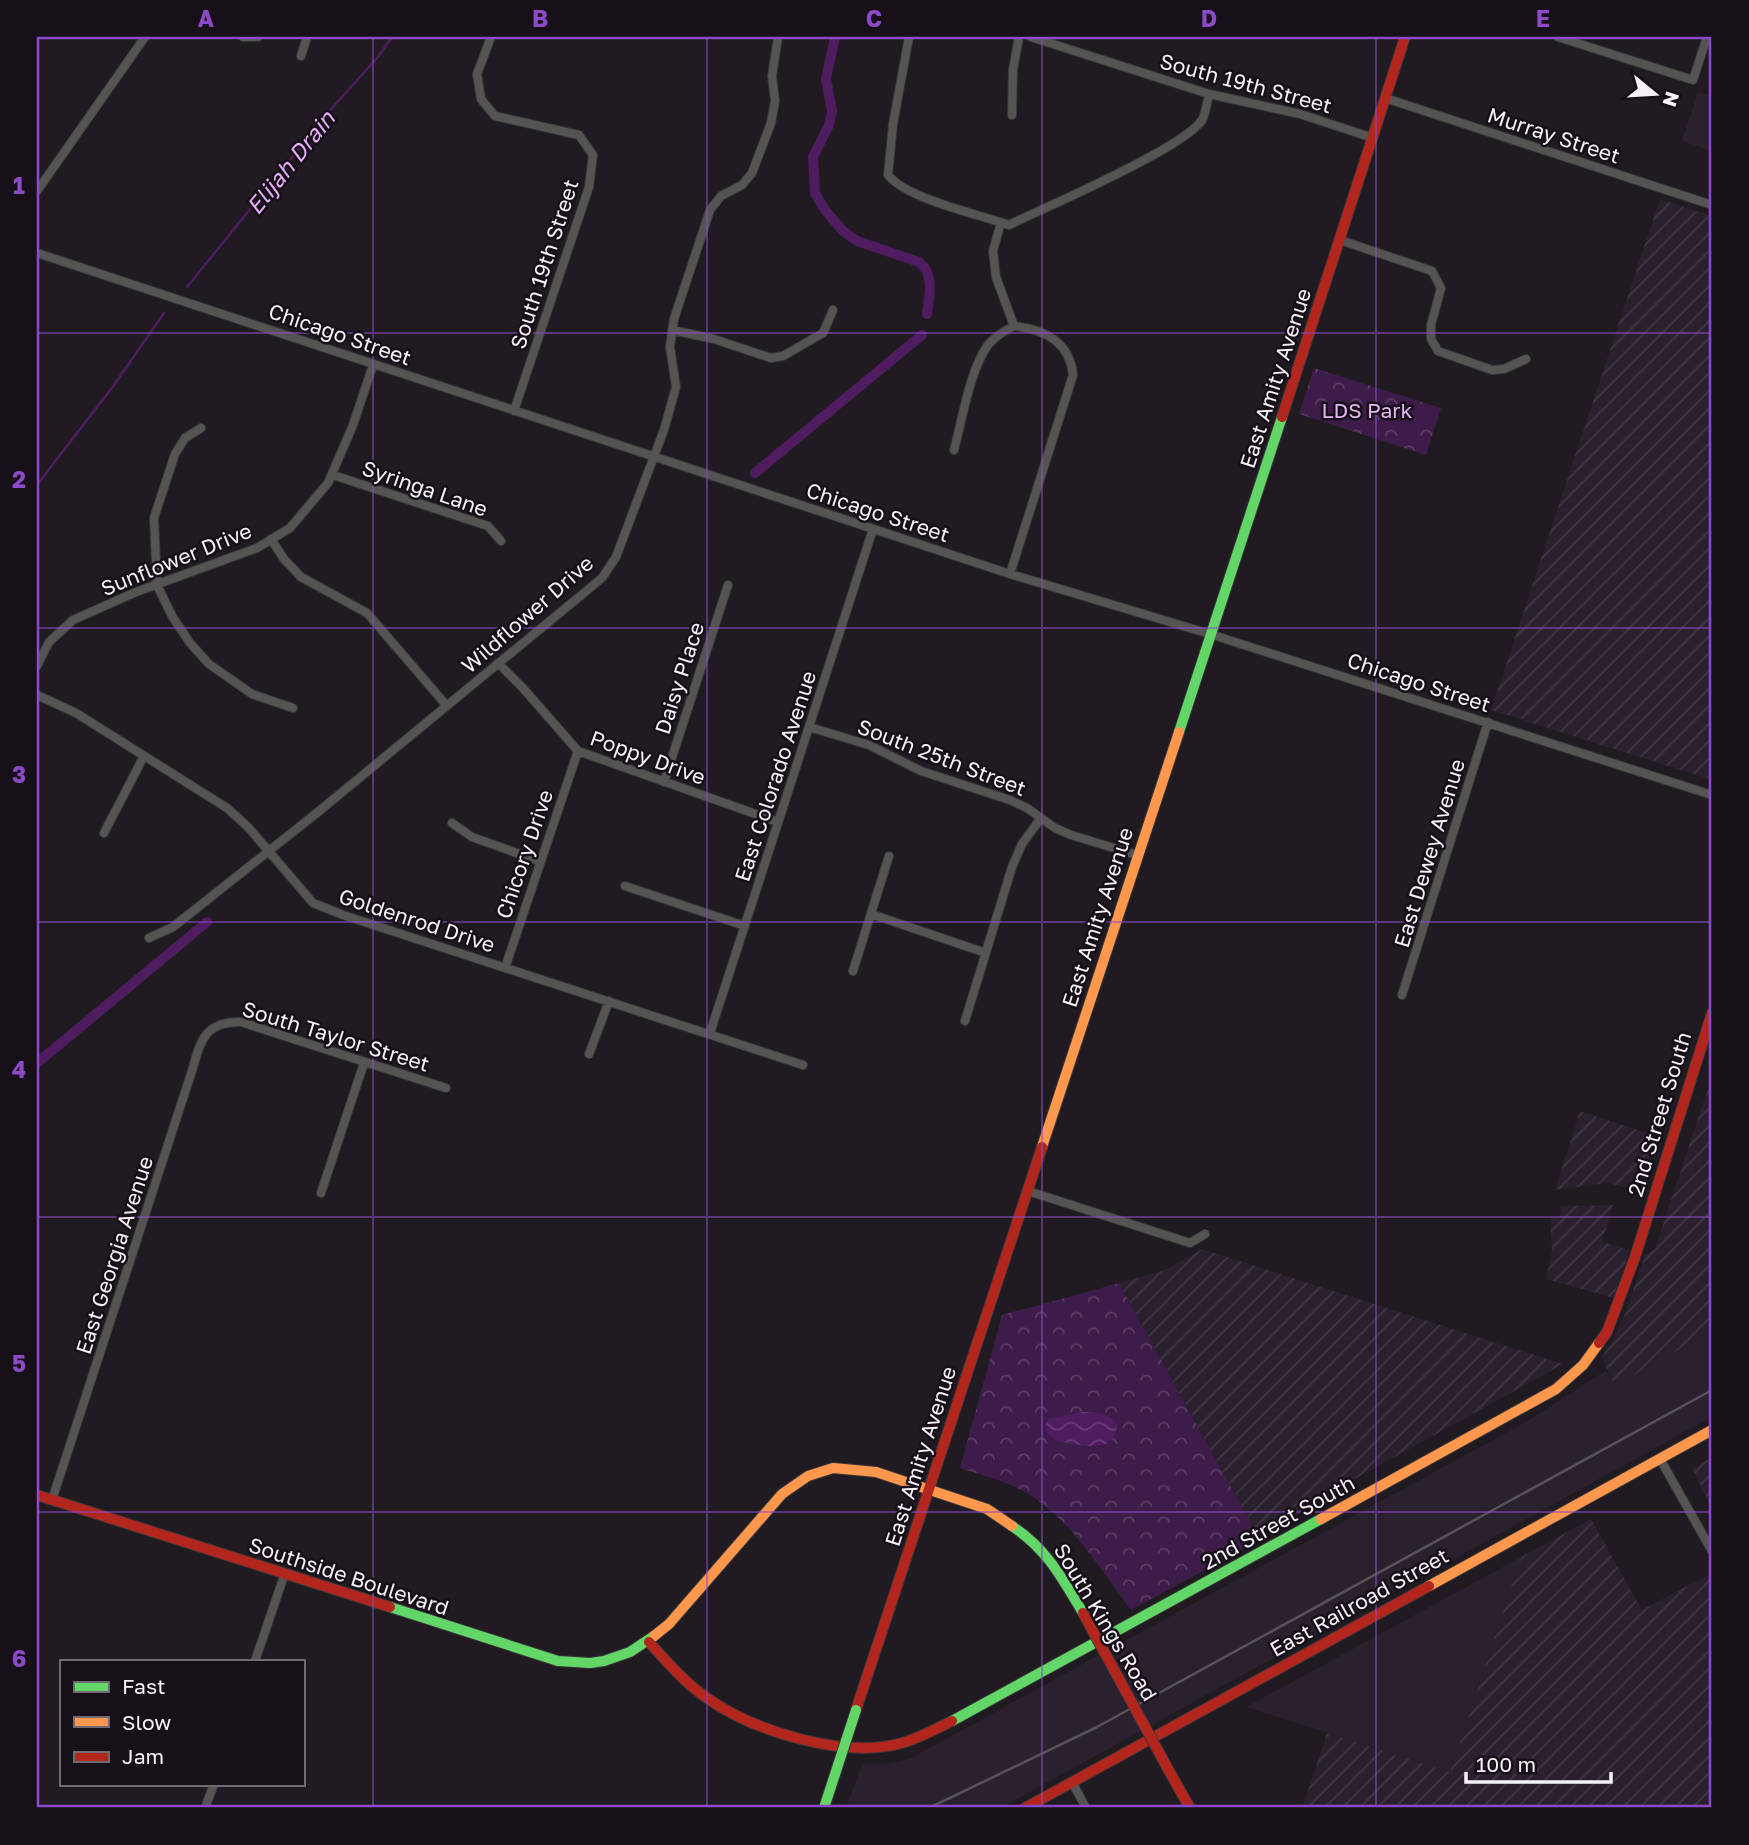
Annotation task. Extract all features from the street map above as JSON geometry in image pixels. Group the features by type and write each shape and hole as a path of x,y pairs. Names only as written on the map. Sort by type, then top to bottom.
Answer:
{"main road":[{"name":"East Amity Avenue","path":"824,1808 1405,37"},
{"name":"2nd Street South","path":"649,1642 674,1670 695,1688 715,1704 744,1719 823,1744 848,1748 901,1743 965,1714 1535,1402 1583,1365 1607,1332 1638,1245 1712,1013"},
{"name":"East Railroad Street","path":"1025,1808 1712,1430"},
{"name":"South Kings Road","path":"649,1642 669,1625 782,1494 808,1476 833,1468 876,1472 987,1509 1031,1538 1049,1557 1083,1613 1190,1808"},
{"name":"Southside Boulevard","path":"37,1495 284,1576 558,1661 583,1665 603,1661 628,1655 649,1642"}],"street":[{"path":"37,191 145,37"},
{"path":"243,37 258,37"},
{"path":"301,56 307,37"},
{"name":"South 19th Street","path":"491,37 477,74 481,99 495,116 579,135 593,155 589,187 514,411"},
{"name":"Wildflower Drive","path":"149,938 173,927 602,578 615,557 677,387 670,347 672,330 683,286 710,211 721,196 742,185 752,173 771,123 775,101 772,76 778,37"},
{"path":"909,37 893,124 888,175 895,183 921,196 1009,225 1150,156 1188,134 1202,119 1209,94"},
{"path":"1012,115 1013,70 1019,37"},
{"name":"South 19th Street","path":"1031,37 1209,94 1300,114 1373,138"},
{"path":"1558,37 1693,80 1707,37"},
{"name":"Murray Street","path":"1385,98 1712,205"},
{"path":"1001,222 993,251 996,277 1014,326"},
{"path":"1340,240 1432,271 1441,288 1431,339 1438,351 1492,370 1504,369 1526,359"},
{"name":"Chicago Street","path":"37,253 1010,574 1210,634 1712,795"},
{"path":"672,330 714,339 771,358 783,356 823,333 833,310"},
{"path":"954,450 973,377 986,346 999,333 1014,326 1031,328 1050,335 1072,362 1073,375 1010,574"},
{"name":"Sunflower Drive","path":"37,666 49,642 73,620 157,584 257,548 290,528 311,506 332,474 353,425 373,365"},
{"path":"201,428 185,438 174,454 154,519 157,584 172,616 190,643 209,664 252,694 293,708"},
{"name":"Syringa Lane","path":"332,474 488,526 501,541"},
{"name":"East Colorado Avenue","path":"710,1033 873,529"},
{"path":"271,539 284,559 301,577 367,613 447,706"},
{"name":"Daisy Place","path":"664,782 728,585"},
{"name":"Poppy Drive","path":"498,663 578,751 778,822"},
{"name":"Goldenrod Drive","path":"37,695 76,713 227,808 269,850 313,903 803,1065"},
{"name":"East Dewey Avenue","path":"1402,995 1488,722"},
{"name":"South 25th Street","path":"809,727 869,745 921,771 1010,800 1071,835 1137,855"},
{"name":"Chicory Drive","path":"505,968 578,751"},
{"path":"104,832 144,756"},
{"path":"965,1021 1013,867 1022,844 1041,818"},
{"path":"452,823 472,837 539,861"},
{"path":"853,971 889,856"},
{"path":"625,886 745,926"},
{"path":"871,914 986,953"},
{"path":"589,1054 609,1001"},
{"name":"South Taylor Street","path":"215,1025 241,1022 446,1088"},
{"name":"East Georgia Avenue","path":"52,1500 188,1083 204,1037 215,1025"},
{"path":"321,1193 364,1063"},
{"path":"1028,1191 1191,1243 1205,1234"},
{"path":"1660,1459 1712,1551"},
{"path":"255,1660 284,1576"},
{"path":"1072,1782 1086,1808"},
{"path":"205,1808 213,1786"}],"shaded area":[{"path":"1698,92 1712,97 1712,151 1682,141"},
{"path":"1660,199 1712,216 1712,780 1491,710"},
{"path":"1712,1076 1712,1331 1614,1386 1602,1357 1625,1314 1645,1255 1655,1249"},
{"path":"1580,1111 1656,1136 1639,1190 1608,1183 1555,1190"},
{"path":"1613,1205 1602,1242 1630,1250 1613,1298 1546,1279 1552,1250 1550,1217 1561,1215 1560,1206"},
{"path":"1202,1249 1563,1364 1331,1492 1331,1497 1257,1535 1119,1283 1165,1270"},
{"path":"1712,1331 1712,1417 1001,1808 846,1808 862,1764 885,1764 909,1759 1529,1420 1606,1370 1614,1385"},
{"path":"1712,1457 1712,1508 1692,1469"},
{"path":"1591,1519 1642,1610 1712,1573 1712,1808 1302,1808 1327,1733 1450,1772 1521,1557"},
{"path":"1521,1557 1450,1772 1246,1707"}],"green space":[{"name":"LDS Park","path":"1314,368 1441,408 1426,455 1299,414"},
{"path":"1119,1283 1260,1540 1131,1610 1094,1559 1051,1511 1017,1488 960,1468 1002,1315"}],"water":[{"path":"1082,1412 1101,1414 1113,1420 1117,1424 1112,1439 1101,1446 1086,1446 1057,1441 1047,1432 1045,1426 1048,1419"}],"waterway":[{"name":"Elijah Drain","path":"187,287 392,37"},
{"path":"835,37 826,79 832,111 829,125 813,157 815,193 843,231 857,241 919,262 924,267 930,286 927,314"},
{"name":"Elijah Drain","path":"37,485 114,385 164,313"},
{"path":"755,473 922,335"},
{"path":"37,1063 207,922"}],"railway":[{"path":"929,1808 1097,1727 1712,1390"}],"traffic: fast":[{"path":"1179,732 1282,417"},
{"path":"952,1721 1321,1519"},
{"path":"1012,1526 1044,1554 1083,1613"},
{"path":"390,1607 558,1661 604,1661 630,1652 654,1636"},
{"path":"824,1808 856,1710"}],"traffic: slow":[{"path":"1042,1147 1179,732"},
{"path":"1321,1519 1556,1389 1583,1365 1599,1343"},
{"path":"1429,1586 1712,1430"},
{"path":"654,1636 669,1624 782,1494 808,1476 833,1468 876,1472 987,1509 1012,1526"}],"traffic: jam":[{"path":"1282,417 1405,37"},
{"path":"1599,1343 1607,1332 1635,1257 1712,1013"},
{"path":"856,1710 1042,1147"},
{"path":"37,1495 390,1607"},
{"path":"1025,1808 1429,1586"},
{"path":"1083,1613 1168,1769"},
{"path":"649,1642 669,1665 707,1698 750,1722 801,1739 854,1748 879,1747 908,1741 952,1721"},
{"path":"1168,1769 1190,1808"}]}
